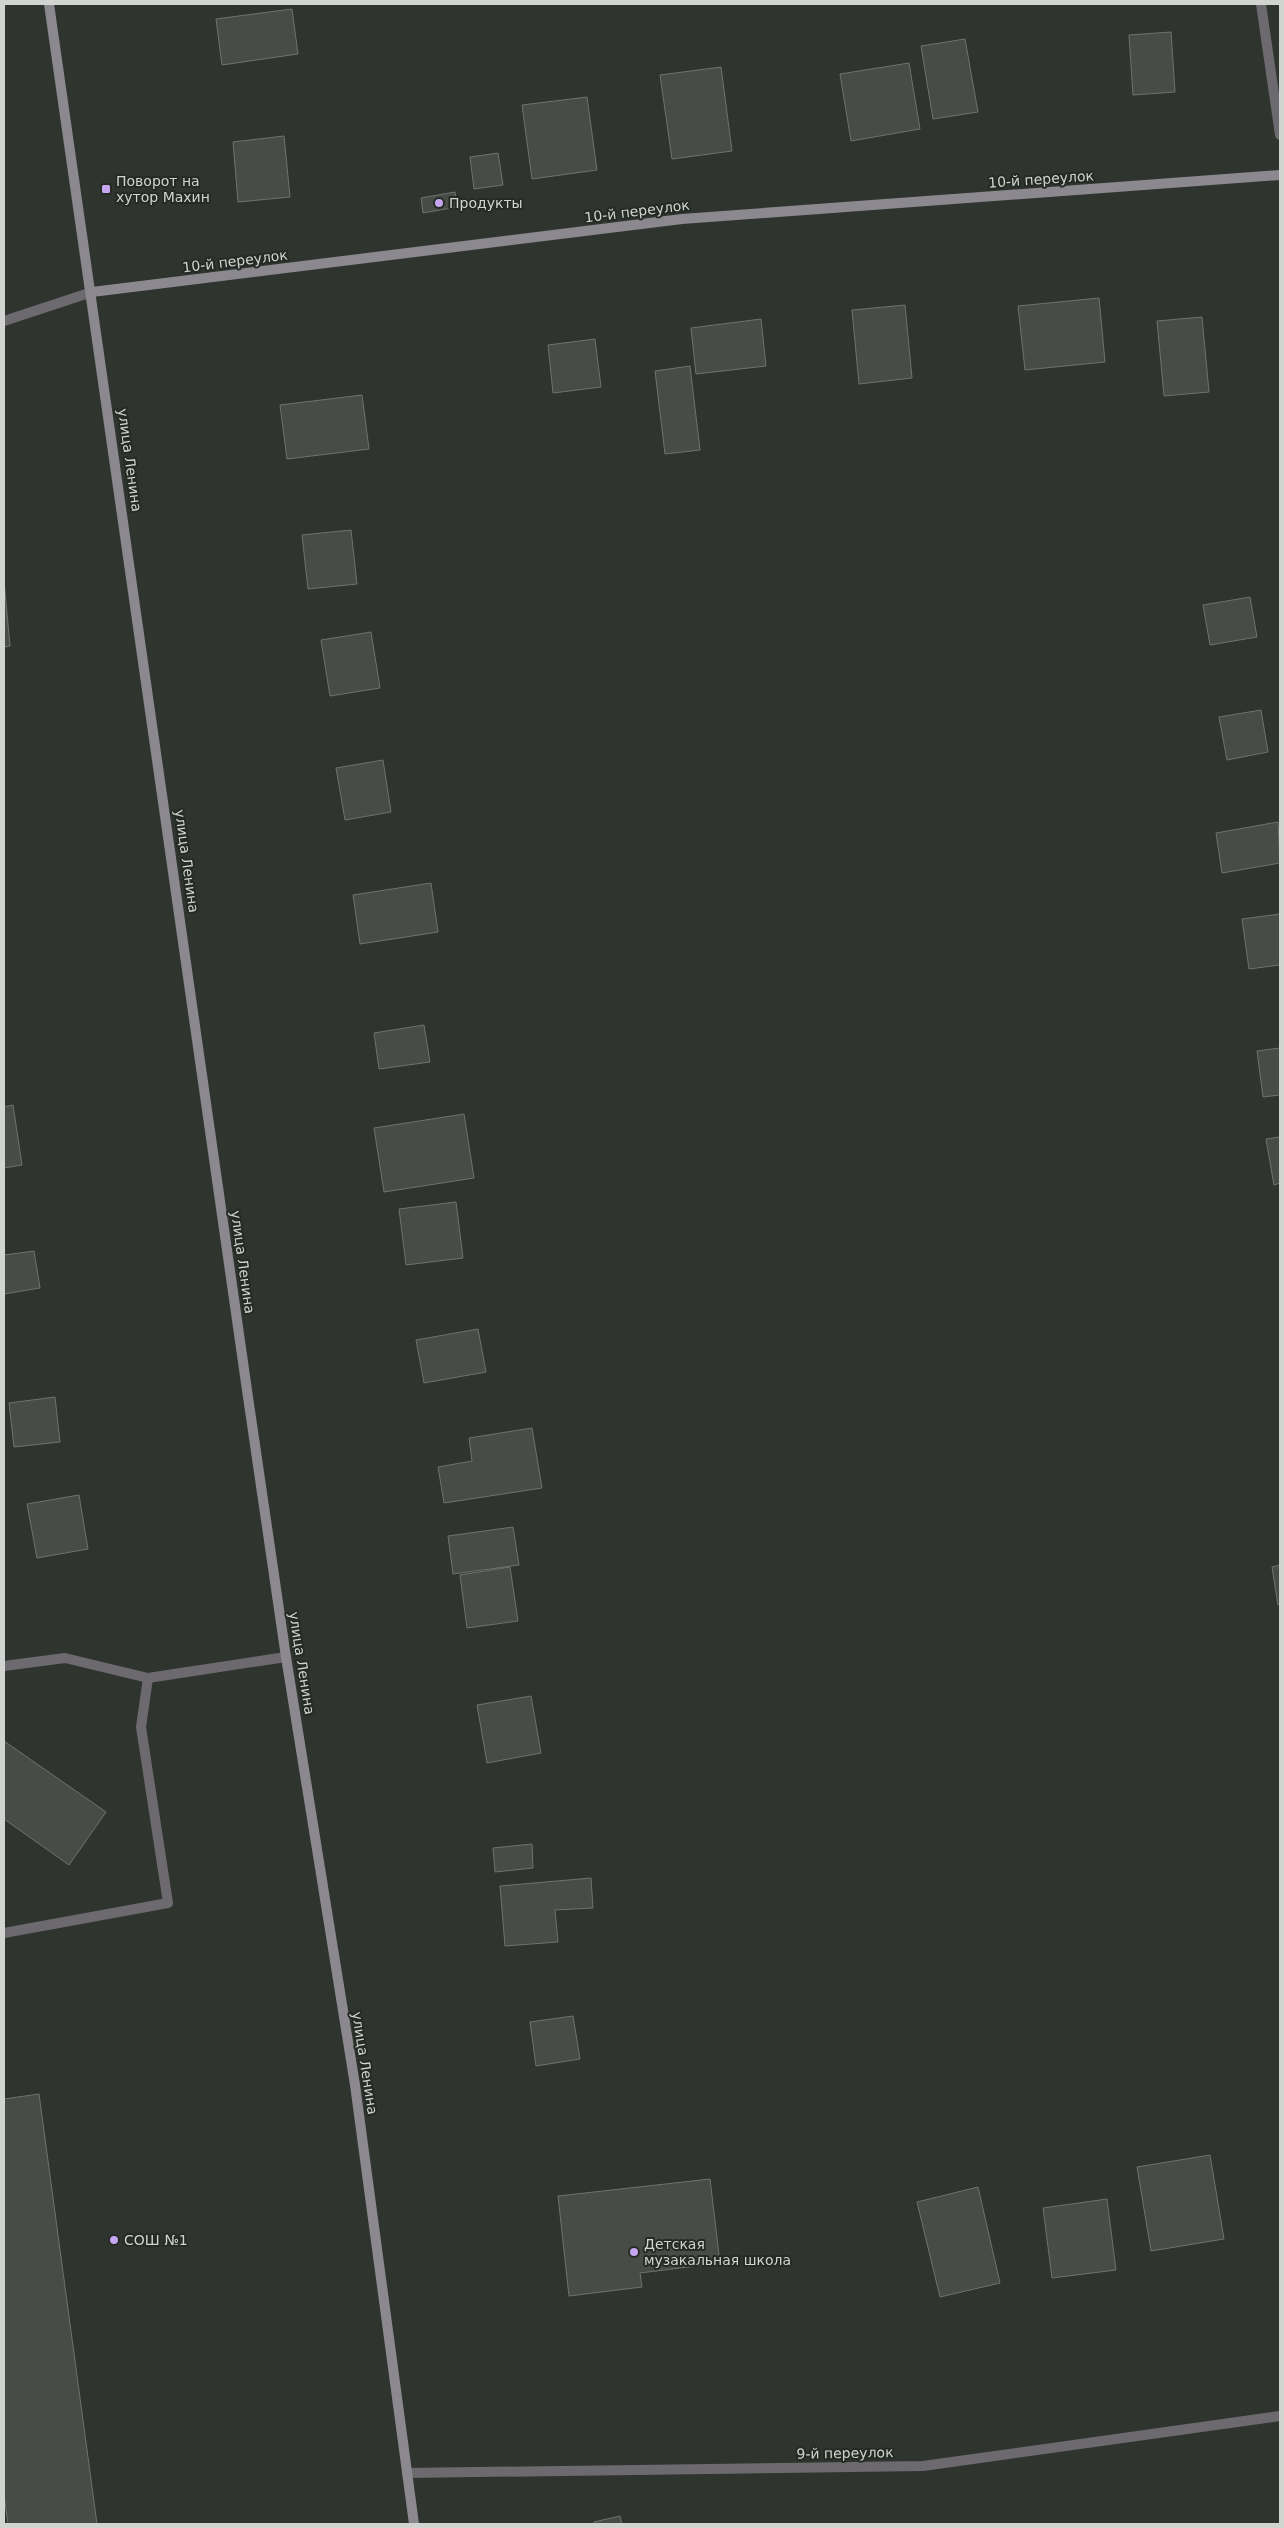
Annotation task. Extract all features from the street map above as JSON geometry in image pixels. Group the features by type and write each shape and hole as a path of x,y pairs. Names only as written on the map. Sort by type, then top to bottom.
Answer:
{"street":[{"name":"улица Ленина","path":"49,4 92,292 286,1657 355,2085 414,2524"},
{"path":"1261,4 1280,135"},
{"name":"10-й переулок","path":"4,321 92,292 682,219 1280,175"},
{"path":"4,1666 65,1658 148,1678 286,1657"},
{"path":"4,1933 168,1903 141,1727 148,1678"},
{"name":"9-й переулок","path":"407,2473 923,2466 1280,2416"}],"building":[{"path":"292,9 298,54 222,65 216,19"},
{"path":"1171,32 1175,92 1133,95 1129,35"},
{"path":"965,39 978,112 933,119 921,46"},
{"path":"909,63 920,129 851,141 840,74"},
{"path":"721,67 732,151 672,159 660,75"},
{"path":"587,97 597,170 532,179 522,105"},
{"path":"284,136 290,197 238,202 233,142"},
{"path":"498,153 503,185 474,189 470,157"},
{"name":"Продукты","path":"455,192 457,207 423,213 421,198"},
{"path":"1099,298 1105,362 1025,370 1018,306"},
{"path":"905,305 912,378 859,384 852,310"},
{"path":"1202,317 1209,392 1164,396 1157,321"},
{"path":"761,319 766,366 696,374 691,328"},
{"path":"595,339 601,387 553,393 548,345"},
{"path":"690,366 700,450 665,454 655,371"},
{"path":"362,395 369,449 287,459 280,405"},
{"path":"351,530 357,584 308,589 302,535"},
{"path":"4,581 10,646 4,647"},
{"path":"1250,597 1257,637 1210,645 1203,605"},
{"path":"371,632 380,688 330,696 321,640"},
{"path":"1261,710 1268,752 1227,760 1219,717"},
{"path":"383,760 391,812 345,820 336,768"},
{"path":"1278,822 1280,863 1222,873 1216,833"},
{"path":"431,883 438,932 360,944 353,895"},
{"path":"1280,914 1280,965 1249,969 1242,919"},
{"path":"424,1025 430,1062 379,1069 374,1033"},
{"path":"1280,1048 1280,1095 1263,1097 1257,1051"},
{"path":"13,1105 22,1165 4,1168 4,1107"},
{"path":"464,1114 474,1178 384,1192 374,1128"},
{"path":"1280,1137 1280,1183 1274,1185 1266,1139"},
{"path":"456,1202 463,1258 406,1265 399,1209"},
{"path":"34,1251 40,1288 4,1294 4,1255"},
{"path":"478,1329 486,1372 424,1383 416,1340"},
{"path":"55,1397 60,1442 14,1447 9,1403"},
{"path":"532,1428 542,1488 444,1503 438,1467 472,1461 469,1438"},
{"path":"79,1495 88,1549 37,1558 27,1504"},
{"path":"513,1527 519,1565 453,1574 448,1536"},
{"path":"1280,1565 1280,1604 1278,1605 1272,1567"},
{"path":"510,1567 518,1621 467,1628 460,1575"},
{"path":"531,1696 541,1753 487,1763 477,1705"},
{"path":"4,1741 106,1812 69,1865 4,1819"},
{"path":"532,1844 533,1868 495,1872 493,1848"},
{"path":"591,1878 593,1908 555,1910 558,1942 505,1946 500,1886"},
{"path":"573,2016 580,2059 536,2066 530,2022"},
{"path":"39,2094 97,2524 8,2524 4,2495 4,2099"},
{"path":"1210,2155 1224,2239 1151,2251 1137,2167"},
{"path":"710,2179 720,2263 640,2273 642,2287 569,2296 558,2196"},
{"path":"978,2187 1000,2283 940,2297 917,2202"},
{"path":"1107,2199 1116,2270 1052,2278 1043,2208"},
{"path":"620,2516 622,2524 594,2524 594,2522"}],"place":[{"name":"Поворот на хутор Махин","path":"106,189"},
{"name":"Продукты","path":"439,203"},
{"name":"СОШ №1","path":"114,2240"},
{"name":"Детская музакальная школа","path":"634,2252"}]}
